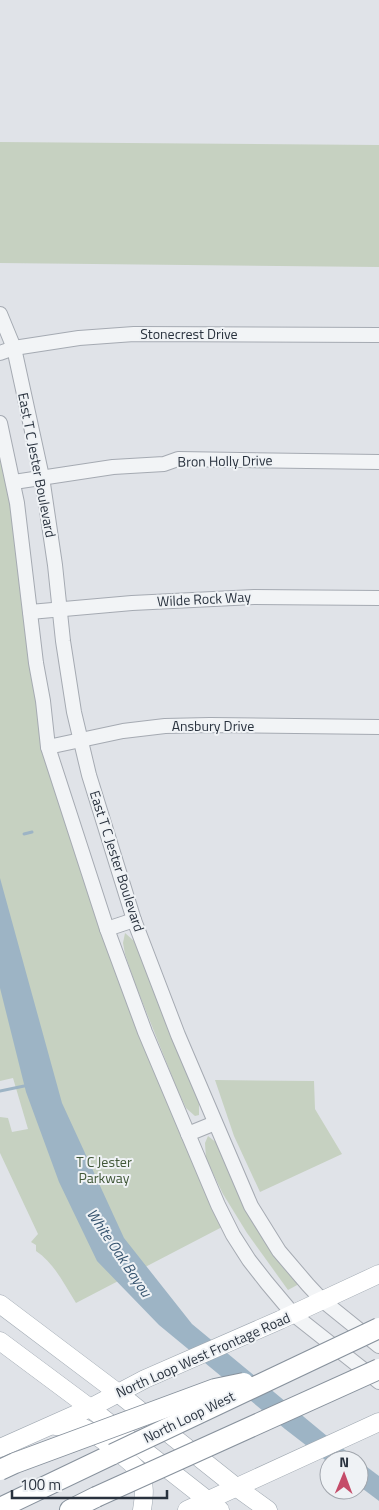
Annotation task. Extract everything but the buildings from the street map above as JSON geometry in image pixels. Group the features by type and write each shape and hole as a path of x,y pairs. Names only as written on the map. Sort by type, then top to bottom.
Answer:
{"highway":[{"name":"North Loop West","path":"0,1508 379,1328"},
{"path":"70,1510 379,1369"},
{"path":"0,1470 215,1389 271,1378"}],"main road":[{"name":"North Loop West Frontage Road","path":"0,1448 90,1408 145,1379 287,1317 379,1274"},
{"path":"0,1304 268,1510"},
{"path":"0,1341 90,1408 214,1505"},
{"path":"187,1510 214,1505 236,1487 378,1423"},
{"path":"50,1426 82,1427 104,1440 139,1471 144,1488 142,1510"}],"street":[{"name":"East T C Jester Boulevard","path":"0,314 14,348 42,478 53,547 68,679 81,740 100,814 134,920 215,1123 244,1190 266,1232 288,1262 322,1300 379,1346"},
{"name":"Stonecrest Drive","path":"0,353 14,348 79,338 134,334 379,335"},
{"name":"East T C Jester Boulevard","path":"0,423 14,482 48,747 107,929 145,1032 218,1205 233,1235 287,1317 379,1382"},
{"name":"Bron Holly Drive","path":"14,482 113,467 164,464 178,459 379,462"},
{"name":"Wilde Rock Way","path":"30,612 132,603 254,597 379,598"},
{"name":"Ansbury Drive","path":"48,747 123,731 165,726 379,727"},
{"path":"107,929 134,920"},
{"path":"188,1134 215,1123"}],"green space":[{"path":"0,142 379,145 379,267 0,263"},
{"name":"T C Jester Parkway","path":"0,437 52,768 224,1226 76,1303 54,1268 36,1251 36,1245 31,1242 38,1234 0,1153 0,1117 8,1118 12,1132 28,1129 13,1078 0,1081"},
{"path":"125,933 134,941 199,1101 199,1115 195,1116 186,1108 177,1089 125,954 123,943"},
{"path":"215,1080 314,1081 315,1109 342,1154 260,1192 234,1136"},
{"path":"208,1136 222,1147 299,1284 288,1290 247,1233 223,1194 206,1159 205,1143"}],"water":[{"name":"White Oak Bayou","path":"0,878 62,1103 124,1238 192,1324 345,1450 319,1450 319,1455 159,1325 97,1261 59,1182 26,1092 0,988"},
{"path":"369,1468 379,1476 379,1501 369,1494"}],"waterway":[{"path":"24,834 32,832"},
{"path":"0,1091 29,1085"}]}
